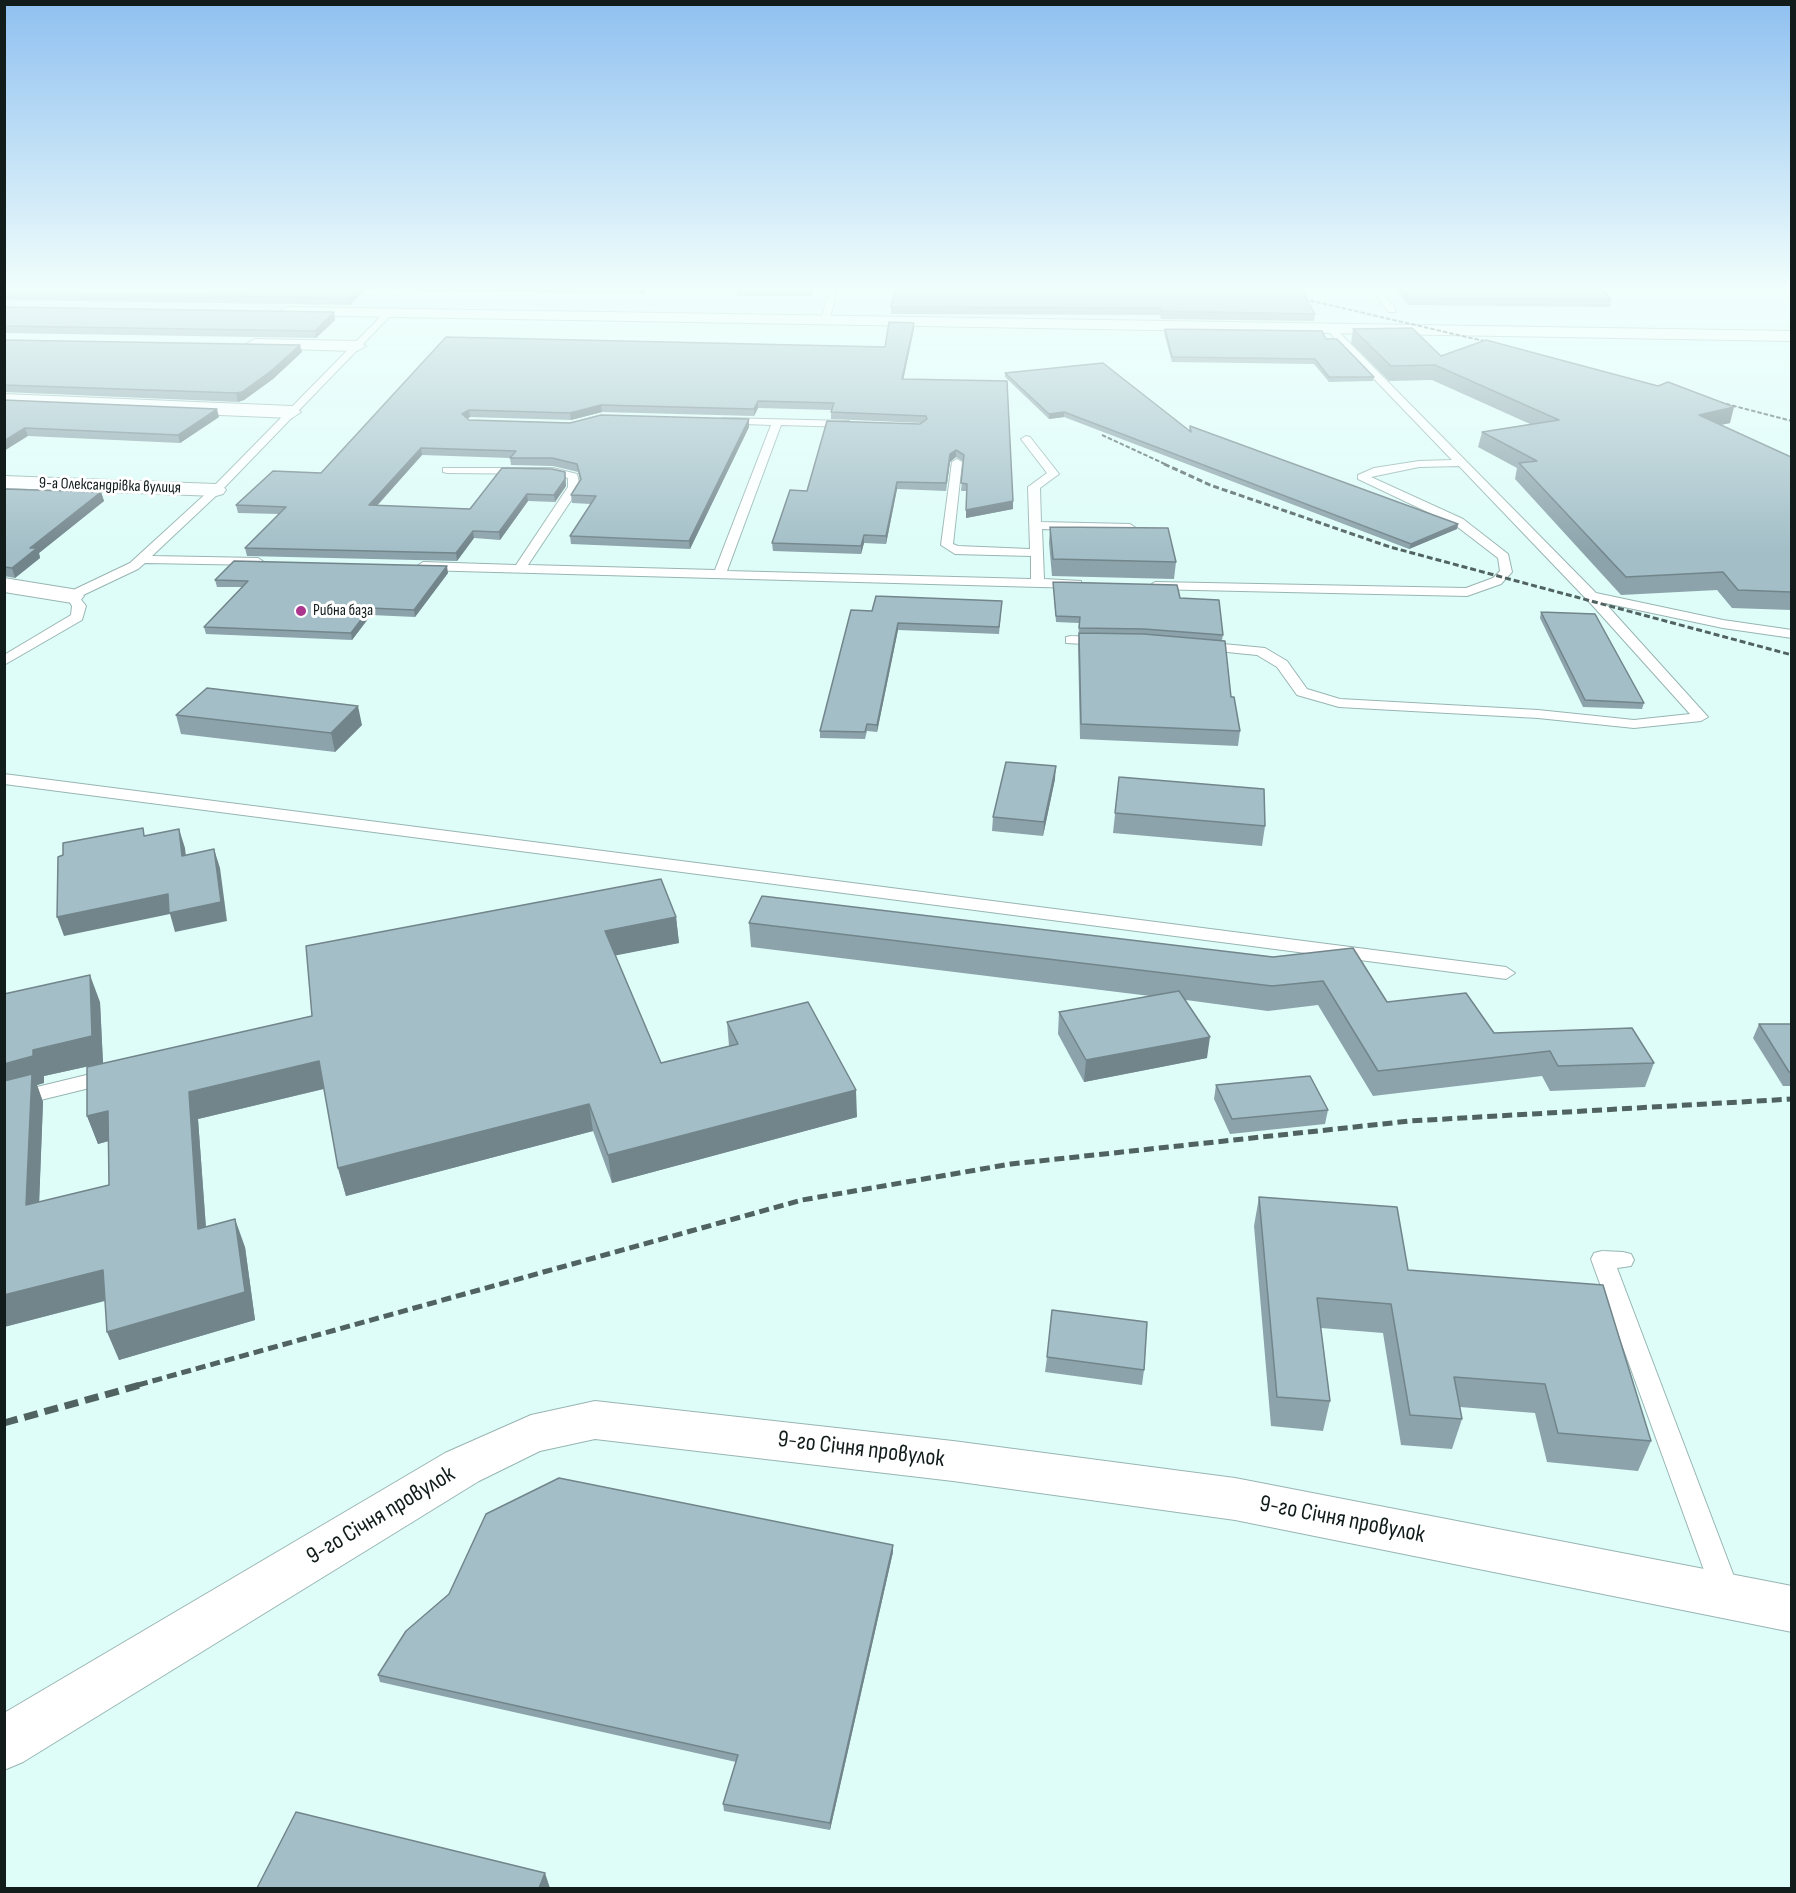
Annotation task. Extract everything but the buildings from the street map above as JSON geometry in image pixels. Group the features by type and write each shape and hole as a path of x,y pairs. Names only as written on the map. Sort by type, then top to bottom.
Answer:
{"main road":[{"path":"4,400 292,412"},
{"name":"9-а Олександрівка вулиця","path":"4,482 216,490"},
{"path":"4,585 72,596"},
{"name":"9-го Січня провулок","path":"4,1743 462,1467 531,1434 595,1420 953,1461 1235,1499 1791,1609"}],"lane":[{"path":"4,662 77,617 79,606 72,596 134,566 216,490 327,376"},
{"path":"1190,645 1260,651 1282,664 1302,692 1339,704 1539,714 1634,724 1701,717 1590,596 1377,376"},
{"path":"707,420 861,425"},
{"path":"719,574 777,423"},
{"path":"1026,439 1053,474 1034,487 1038,583"},
{"path":"957,462 947,545 955,550 1037,553"},
{"path":"1137,585 1467,592 1487,585 1497,581 1506,572 1504,557 1459,522 1362,477 1374,471 1419,464 1462,463"},
{"path":"447,470 553,471 573,476 574,487 519,569"},
{"path":"1036,525 1138,528"},
{"path":"142,559 272,562"},
{"path":"413,566 1090,584"},
{"path":"1590,596 1723,624 1791,634"},
{"path":"1071,640 1122,641"},
{"path":"4,779 1506,973"},
{"path":"4,1102 128,1072"},
{"path":"1623,1260 1602,1259 1728,1595"}],"railway":[{"path":"1707,399 1792,421"},
{"path":"1102,435 1167,465"},
{"path":"1164,464 1210,485 1390,547 1792,655"},
{"path":"138,1385 802,1200 1011,1164 1410,1121 1792,1099"},
{"path":"4,1423 144,1384"}],"place":[{"name":"Рибна база","path":"301,611"}]}
